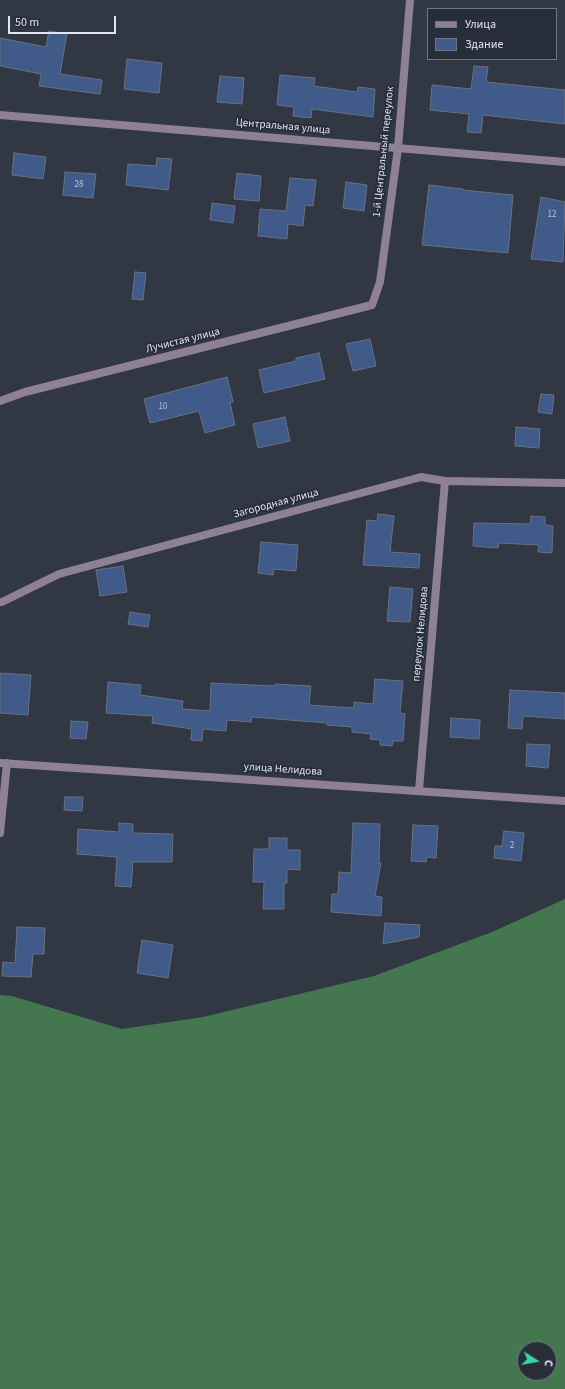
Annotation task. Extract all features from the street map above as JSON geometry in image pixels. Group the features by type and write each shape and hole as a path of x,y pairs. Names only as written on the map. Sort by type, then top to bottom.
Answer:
{"street":[{"name":"1-й Центральный переулок","path":"372,305 380,282 398,148 410,0"},
{"name":"Центральная улица","path":"0,115 565,162"},
{"name":"Лучистая улица","path":"0,401 25,392 372,305"},
{"name":"Загородная улица","path":"2,602 59,574 421,477 445,481 565,484"},
{"name":"переулок Нелидова","path":"419,790 445,481"},
{"name":"улица Нелидова","path":"4,763 565,801"},
{"path":"0,833 4,763"}],"green space":[{"path":"565,899 565,1389 0,1389 0,995 12,996 122,1029 203,1017 374,976 492,932"}],"building":[{"path":"49,31 67,34 60,74 102,80 100,94 39,86 41,74 0,66 0,38 46,47"},
{"path":"127,59 162,63 159,93 124,89"},
{"path":"474,66 488,67 486,82 565,90 565,124 483,115 481,133 467,132 469,114 430,110 432,85 471,89"},
{"path":"280,75 315,78 314,86 357,92 358,87 375,89 373,117 312,109 311,118 293,116 294,107 277,105"},
{"path":"220,76 244,78 242,104 217,102"},
{"path":"14,153 46,157 43,179 12,175"},
{"path":"157,158 172,159 168,190 126,185 128,164 156,166"},
{"path":"65,172 96,174 93,198 63,195"},
{"path":"237,173 261,176 259,201 234,199"},
{"path":"290,178 316,180 313,206 305,205 303,226 288,224 287,239 258,236 260,209 286,211"},
{"path":"346,182 367,185 364,211 343,208"},
{"path":"429,185 513,195 508,253 422,245"},
{"path":"541,197 565,202 563,262 531,259"},
{"path":"212,203 235,206 233,223 210,220"},
{"path":"135,272 146,273 143,300 132,299"},
{"path":"370,339 376,366 353,371 346,344"},
{"path":"319,353 325,379 264,393 259,370 296,361 296,358"},
{"path":"227,377 233,402 230,403 235,425 205,433 199,411 150,423 144,399"},
{"path":"541,394 554,395 552,414 538,412"},
{"path":"285,417 290,441 258,448 253,424"},
{"path":"516,427 540,429 539,448 515,446"},
{"path":"378,514 394,516 390,552 420,554 419,568 363,565 367,520 377,521"},
{"path":"531,516 545,517 545,525 553,526 552,553 538,552 539,545 499,543 498,548 473,546 474,523 530,524"},
{"path":"261,542 298,545 296,571 274,569 273,575 258,573"},
{"path":"123,566 127,592 100,596 96,570"},
{"path":"390,587 413,589 410,622 387,621"},
{"path":"130,612 150,615 148,627 128,624"},
{"path":"0,673 31,675 28,715 0,713"},
{"path":"375,679 403,681 400,713 405,714 403,741 393,741 392,746 380,745 380,740 370,739 371,734 352,732 352,727 327,725 327,723 252,717 251,722 227,720 226,731 203,729 202,741 191,740 192,729 152,723 153,716 106,713 108,682 141,685 140,695 183,701 182,709 210,711 211,683 311,686 309,705 354,708 354,702 373,704"},
{"path":"510,690 565,693 565,719 523,716 522,729 508,728"},
{"path":"451,718 480,720 479,739 450,737"},
{"path":"71,721 88,722 86,739 70,738"},
{"path":"527,744 550,745 548,768 526,766"},
{"path":"65,797 83,797 82,811 64,810"},
{"path":"119,823 133,824 133,833 173,834 172,862 133,862 131,887 115,886 117,857 77,854 78,829 119,832"},
{"path":"353,823 380,824 379,863 381,863 375,896 382,897 381,916 331,912 332,894 338,894 339,872 351,873"},
{"path":"413,825 438,826 436,858 427,857 426,862 411,861"},
{"path":"504,831 524,833 521,861 494,858 495,846 502,846"},
{"path":"269,838 287,838 287,850 300,850 300,870 287,869 287,883 284,883 284,909 263,909 264,882 253,882 254,849 269,849"},
{"path":"385,923 420,925 419,937 383,944"},
{"path":"17,927 45,928 44,954 33,954 31,977 2,976 3,962 15,963"},
{"path":"142,940 173,945 168,978 137,973"}]}
